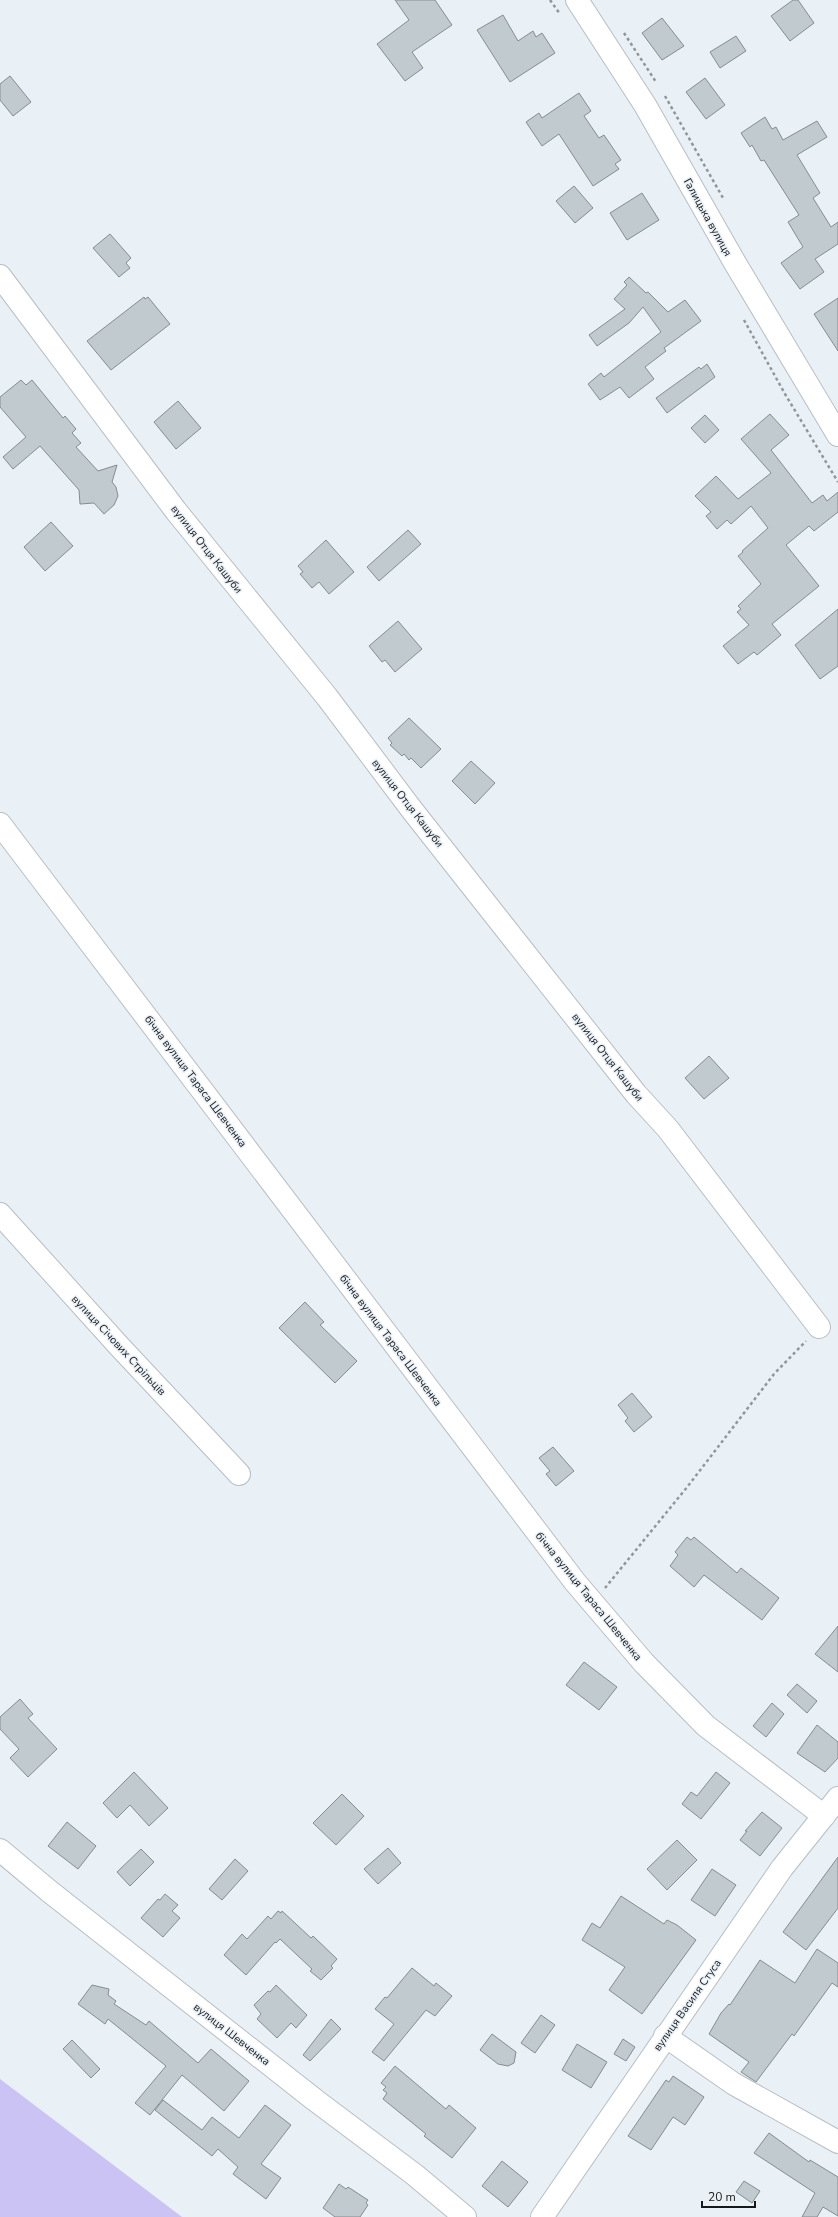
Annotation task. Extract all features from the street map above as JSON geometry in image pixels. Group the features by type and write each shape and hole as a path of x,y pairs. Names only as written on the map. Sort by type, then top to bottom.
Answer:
{"street":[{"name":"Галицька вулиця","path":"576,0 645,105 734,263 838,435"},
{"name":"вулиця Отця Кашуби","path":"0,276 176,511 328,697 412,810 636,1094 668,1129 819,1327"},
{"name":"бічна вулиця Тараса Шевченка","path":"0,824 591,1602 644,1663 706,1726 824,1816"},
{"name":"вулиця Січових Стрільців","path":"0,1214 119,1346 239,1474"},
{"name":"вулиця Василя Стуса","path":"542,2217 665,2036 782,1868 838,1798"},
{"name":"вулиця Шевченка","path":"0,1850 49,1891 309,2095 415,2175 465,2217"},
{"path":"665,2036 734,2084 838,2142"}],"path":[{"path":"591,1602 688,1486 774,1374 819,1327"}],"shaded area":[{"path":"0,2079 182,2217 0,2217"}],"building":[{"path":"395,0 435,0 452,25 412,52 423,68 405,81 377,44 409,20"},
{"path":"793,0 798,0 814,23 790,41 771,16"},
{"path":"503,15 518,41 533,31 536,37 542,33 555,53 510,82 477,30"},
{"path":"662,18 684,46 662,60 642,33"},
{"path":"736,36 746,51 720,68 710,52"},
{"path":"10,76 31,102 13,116 0,100 0,84"},
{"path":"705,78 725,105 706,119 686,92"},
{"path":"579,93 591,111 584,116 599,138 604,135 621,160 615,164 619,169 593,186 559,134 542,146 526,122 539,113 542,118"},
{"path":"765,117 772,129 776,127 783,140 817,121 827,137 797,155 820,193 813,198 831,227 838,222 838,244 815,259 824,272 800,289 781,263 803,247 788,222 799,215 764,160 761,161 752,145 750,147 741,133"},
{"path":"574,186 593,208 575,223 556,201"},
{"path":"642,193 659,220 627,240 610,213"},
{"path":"110,234 131,258 126,263 130,268 119,277 93,248"},
{"path":"629,277 646,293 648,292 668,312 685,300 701,321 664,348 666,351 645,367 654,379 629,398 620,387 600,400 588,384 601,373 604,377 661,332 643,307 629,323 597,346 589,335 625,309 614,299 627,285 624,282"},
{"path":"144,297 145,299 148,297 170,324 111,370 87,341"},
{"path":"838,298 838,351 814,314"},
{"path":"707,364 715,377 667,413 656,398 699,367 701,369"},
{"path":"21,380 26,385 32,380 63,418 65,416 76,429 72,433 81,443 76,447 98,471 117,465 112,482 116,487 118,496 114,505 104,514 94,503 80,504 79,490 40,446 13,469 3,457 26,437 0,407 0,397"},
{"path":"178,401 201,428 176,449 154,422"},
{"path":"770,414 789,435 771,450 812,503 823,495 827,501 838,492 838,512 814,531 809,526 786,545 819,586 772,624 781,635 757,655 754,652 738,664 723,646 749,625 737,612 741,609 738,606 761,584 738,556 768,528 751,506 731,524 727,520 717,529 706,516 711,512 695,496 716,476 738,499 771,473 741,439"},
{"path":"705,415 719,430 705,443 691,428"},
{"path":"51,522 73,546 45,571 24,547"},
{"path":"408,530 421,544 379,581 367,567"},
{"path":"326,540 354,572 329,594 319,582 312,588 300,574 303,572 298,566"},
{"path":"838,609 838,666 820,679 795,645"},
{"path":"398,621 422,649 395,672 385,660 382,662 369,646"},
{"path":"409,718 441,749 421,768 411,758 409,760 404,754 402,756 390,745 392,743 388,738"},
{"path":"471,761 495,783 475,804 452,781"},
{"path":"709,1056 729,1078 704,1099 685,1078"},
{"path":"305,1302 324,1322 320,1325 357,1361 335,1383 279,1328"},
{"path":"632,1393 652,1417 634,1432 625,1421 628,1418 618,1405"},
{"path":"553,1447 574,1471 556,1486 546,1474 550,1471 539,1458"},
{"path":"687,1537 691,1540 694,1537 737,1573 741,1568 779,1598 762,1620 704,1575 694,1587 670,1566 678,1555 675,1552"},
{"path":"838,1626 838,1672 815,1654"},
{"path":"584,1662 617,1687 599,1710 566,1685"},
{"path":"797,1684 817,1701 807,1713 787,1695"},
{"path":"20,1699 33,1714 28,1718 57,1749 28,1777 10,1758 19,1749 0,1729 0,1717"},
{"path":"772,1703 784,1714 766,1737 753,1726"},
{"path":"817,1725 838,1742 838,1758 825,1772 797,1753"},
{"path":"134,1772 168,1808 149,1826 130,1805 117,1818 103,1803"},
{"path":"716,1772 730,1783 701,1819 682,1804 691,1792 697,1796"},
{"path":"342,1794 364,1816 336,1845 313,1823"},
{"path":"762,1812 782,1828 760,1856 740,1840 747,1831 745,1831"},
{"path":"67,1822 96,1846 78,1869 48,1846"},
{"path":"677,1840 697,1860 667,1890 647,1869"},
{"path":"388,1848 401,1863 378,1884 364,1869"},
{"path":"141,1849 154,1862 130,1886 117,1872"},
{"path":"838,1857 838,1908 806,1950 783,1932"},
{"path":"235,1859 248,1871 222,1900 209,1889"},
{"path":"712,1869 736,1885 715,1916 691,1900"},
{"path":"165,1894 178,1905 172,1911 180,1918 163,1937 141,1918 158,1899 160,1900"},
{"path":"621,1896 664,1924 667,1920 677,1925 696,1940 642,2014 609,1990 625,1967 582,1940 592,1923 600,1928"},
{"path":"278,1911 281,1913 282,1911 311,1938 313,1936 337,1959 331,1966 333,1968 321,1980 310,1971 312,1969 280,1939 276,1943 275,1942 246,1975 224,1955 242,1934 247,1939 268,1916 271,1919"},
{"path":"817,1949 838,1963 838,1987 832,1983 794,2036 792,2034 756,2082 741,2072 749,2062 709,2034 721,2013 729,2004 730,2005 760,1960 795,1983"},
{"path":"412,1968 434,1986 436,1983 452,1996 435,2016 426,2010 384,2061 372,2052 394,2024 375,2009 385,1997 387,1998"},
{"path":"92,1985 109,1989 108,1995 116,2001 114,2004 146,2025 149,2021 198,2063 211,2049 249,2081 224,2111 182,2075 150,2115 135,2103 166,2066 108,2019 105,2024 78,2004"},
{"path":"276,1985 307,2015 296,2028 291,2023 277,2038 257,2019 261,2014 254,2005"},
{"path":"541,2015 555,2025 535,2053 521,2043"},
{"path":"331,2019 341,2029 310,2061 303,2055"},
{"path":"492,2034 516,2052 514,2063 508,2066 498,2064 480,2050"},
{"path":"623,2039 635,2047 626,2061 614,2054"},
{"path":"72,2040 100,2069 91,2078 63,2049"},
{"path":"577,2044 607,2062 591,2088 562,2070"},
{"path":"395,2066 446,2109 449,2105 476,2128 452,2158 424,2136 426,2134 383,2099 387,2093 383,2090 386,2087 381,2083"},
{"path":"673,2076 704,2097 685,2125 673,2117 651,2150 628,2136 666,2080 669,2082"},
{"path":"163,2100 202,2130 212,2117 239,2138 265,2105 291,2125 261,2164 281,2178 266,2199 233,2174 238,2167 218,2149 212,2156 155,2110"},
{"path":"769,2133 809,2162 810,2160 838,2177 838,2216 823,2207 817,2217 802,2217 815,2193 754,2153"},
{"path":"502,2161 528,2182 508,2207 482,2186"},
{"path":"744,2181 760,2191 752,2203 736,2192"},
{"path":"339,2184 346,2189 348,2187 368,2200 366,2203 368,2205 360,2217 335,2217 323,2208"}]}
